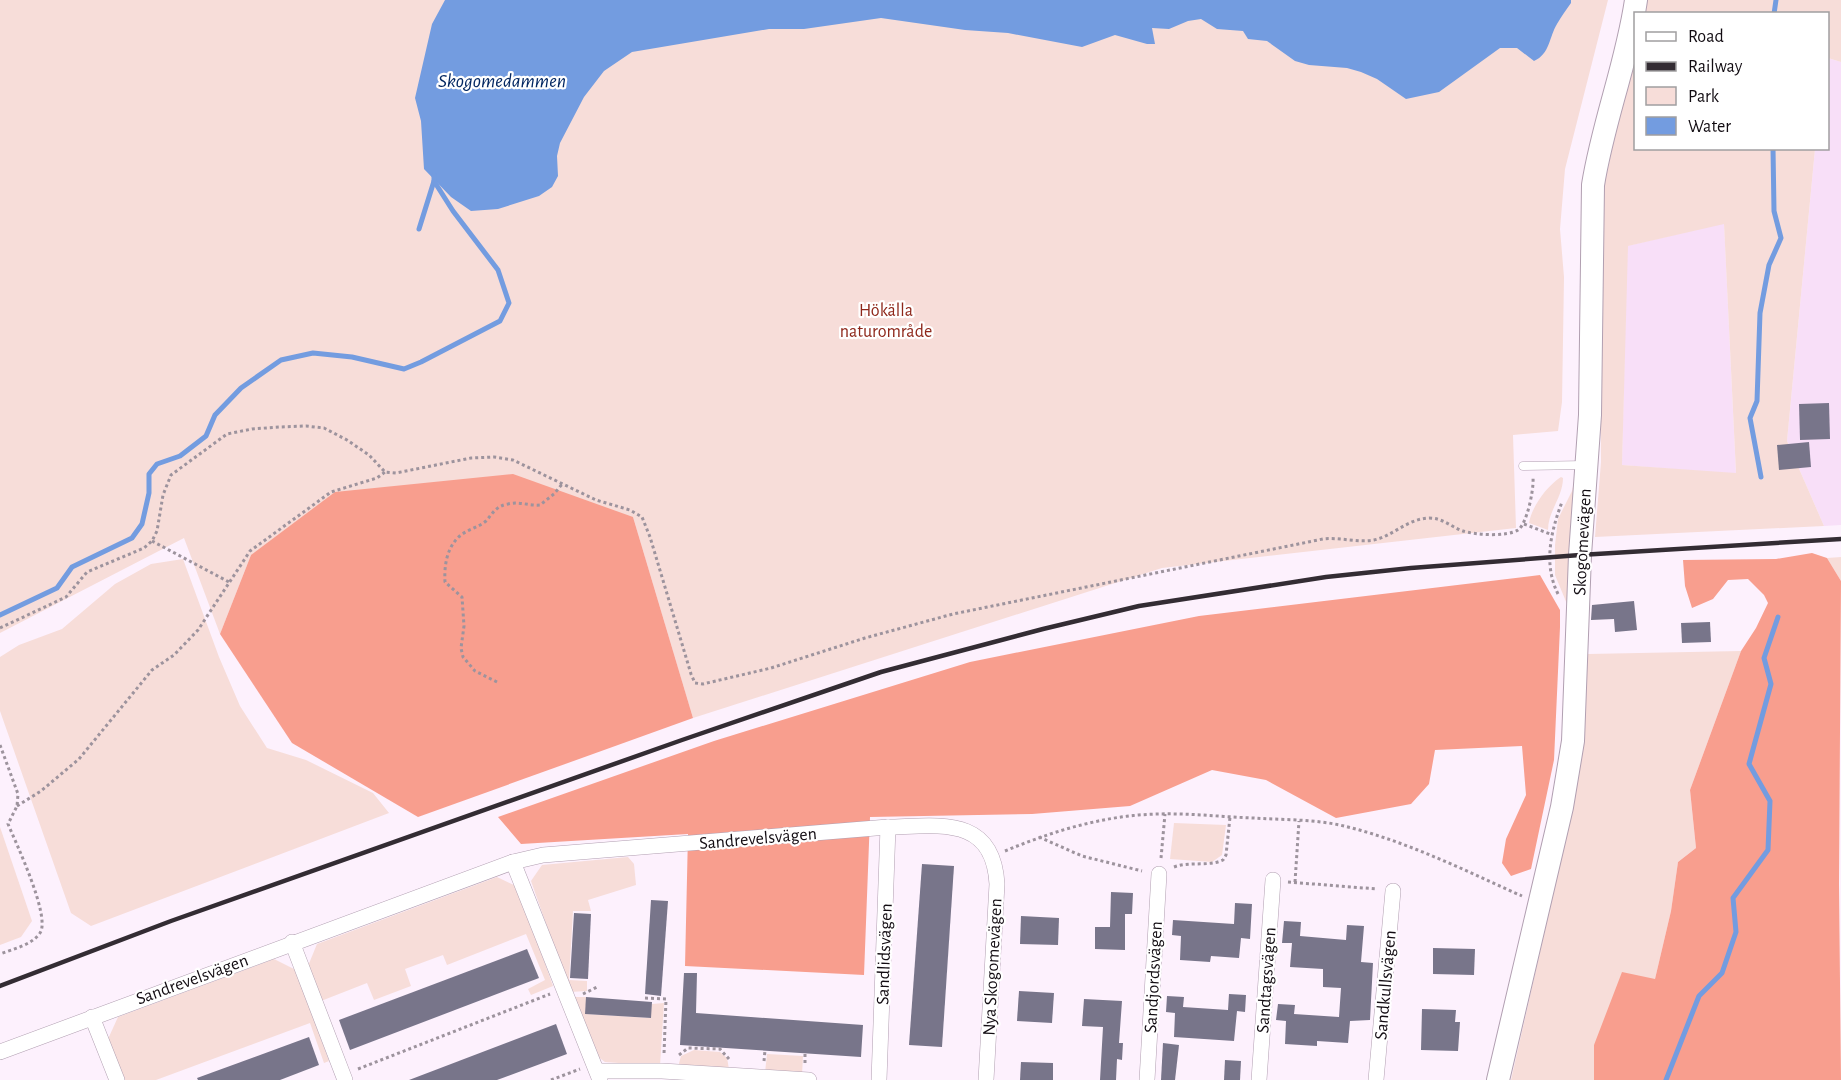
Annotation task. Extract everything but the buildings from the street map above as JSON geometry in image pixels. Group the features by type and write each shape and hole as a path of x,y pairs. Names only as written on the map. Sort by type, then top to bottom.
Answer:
{"street":[{"name":"Skogomevägen","path":"1498,1080 1560,817 1571,755 1578,657 1579,465 1590,405 1593,185 1598,154 1625,53 1636,0"},
{"name":"Sandrevelsvägen","path":"0,1052 292,942 513,862 543,855 888,827 943,825 957,827 978,838 992,855"},
{"name":"Sandlidsvägen","path":"879,1080 888,827"},
{"name":"Nya Skogomevägen","path":"986,1080 997,884 992,855"},
{"path":"513,862 597,1071 662,1071 809,1080"},
{"name":"Sandjordsvägen","path":"1147,1080 1159,874"},
{"name":"Sandtagsvägen","path":"1258,1080 1273,880"},
{"name":"Sandkullsvägen","path":"1376,1080 1393,891"},
{"path":"292,942 344,1077"},
{"path":"92,1017 117,1080"}],"lane":[{"path":"1523,466 1579,465"}],"path":[{"path":"0,628 66,597 87,572 144,548 152,541 157,531 163,495 171,475 227,434 279,427 324,428 369,454 385,472"},
{"path":"17,806 41,791 80,759 152,670 174,655 198,630 250,551 331,492 377,478 385,472 396,473 462,460 494,457 513,460 596,500 630,510 642,517 691,674 695,683 703,684 771,668 865,638 987,606 1323,539 1337,537 1371,540 1381,538 1404,525 1428,518 1439,519 1461,531 1484,535 1517,531 1524,524 1534,484 1532,466"},
{"path":"1559,597 1551,575 1551,534 1579,465"},
{"path":"497,682 475,671 463,657 461,648 464,626 462,597 445,582 444,569 447,558 452,544 462,534 486,520 493,510 516,502 540,505 563,483"},
{"path":"1524,524 1551,534"},
{"path":"152,541 229,582"},
{"path":"0,745 18,794 17,806 8,824 33,883 44,920 42,930 30,942 0,954"},
{"path":"1159,874 1165,814"},
{"path":"992,855 1039,837 1128,816 1165,814 1299,820 1342,825 1396,842 1520,895"},
{"path":"1039,837 1098,861 1159,874 1187,863 1211,864 1223,860 1226,855 1230,817"},
{"path":"1299,820 1295,882 1393,891"},
{"path":"344,1077 563,989"},
{"path":"645,998 666,999 662,1071"},
{"path":"551,1080 597,1071"}],"shaded area":[{"path":"1829,58 1841,62 1841,525 1824,526 1787,441 1815,150 1829,150"},
{"path":"1724,223 1736,474 1622,465 1627,246"},
{"path":"513,474 633,517 693,718 418,817 292,743 220,634 251,555 335,492"},
{"path":"1812,553 1827,558 1841,581 1839,884 1841,1080 1594,1080 1594,1045 1622,972 1655,979 1671,911 1678,862 1696,848 1690,790 1741,651 1768,603 1764,595 1748,579 1728,580 1713,599 1692,608 1685,586 1683,560 1776,559"},
{"path":"1540,575 1560,610 1554,760 1531,869 1511,876 1502,863 1506,839 1526,795 1522,746 1435,750 1429,784 1411,804 1336,818 1266,780 1212,770 1130,806 1032,814 870,817 864,975 685,966 688,834 521,844 498,817 714,741 970,662 1199,616"}],"green space":[{"name":"Hökälla naturområde","path":"0,0 1608,0 1565,169 1560,229 1564,277 1562,402 1558,431 1513,435 1516,528 1162,568 693,718 633,517 251,555 220,634 184,538 0,633"},
{"path":"1646,0 1841,0 1841,62 1829,58 1829,12 1643,12"},
{"path":"1634,49 1634,150 1815,150 1787,441 1824,526 1595,537 1601,462 1600,278 1604,186","holes":["1724,224 1736,473 1622,465 1628,246"]},
{"path":"1561,477 1563,478 1562,485 1550,517 1548,530 1529,523 1533,510 1541,497"},
{"path":"1575,477 1567,604 1555,575 1555,545 1558,519 1572,491"},
{"path":"1841,557 1841,581 1827,558"},
{"path":"183,559 219,657 240,706 267,748 306,760 373,793 389,813 91,926 71,913 0,711 0,657 19,645 62,629 115,584 151,564"},
{"path":"1741,651 1690,790 1696,848 1678,862 1671,911 1655,979 1594,1045 1594,1080 1511,1080 1561,859 1581,744 1588,654"},
{"path":"1174,823 1226,825 1222,855 1212,862 1170,859"},
{"path":"0,827 32,921 21,937 0,945"},
{"path":"628,857 634,864 636,885 588,900 591,911 573,911 569,980 587,981 587,991 570,992 531,881 542,865"},
{"path":"497,877 518,887 553,986 531,995 528,989 545,980 526,934 447,965 443,955 405,969 411,986 374,1000 367,983 321,1001 308,966 317,944"},
{"path":"274,959 296,970 329,1061 324,1063 310,1023 156,1080 123,1080 108,1039 118,1017"},
{"path":"572,997 586,997 586,1014 650,1018 652,1004 664,1003 660,1066 605,1062 593,1053"},
{"path":"694,1050 720,1052 727,1058 729,1069 678,1067 681,1056"},
{"path":"767,1054 803,1056 802,1075 765,1073"}],"water":[{"name":"Skogomedammen","path":"445,0 1571,0 1571,3 1554,29 1546,50 1534,61 1517,48 1500,48 1439,92 1406,99 1377,79 1361,72 1295,61 1267,41 1248,39 1243,31 1217,29 1201,19 1188,21 1169,29 1152,28 1155,44 1115,35 1082,47 1008,33 965,30 881,18 804,29 769,29 632,52 604,71 584,97 560,143 557,156 558,176 552,187 539,196 498,209 471,211 451,197 424,169 421,121 415,98 432,24"}],"waterway":[{"path":"1774,12 1776,0"},
{"path":"1761,477 1750,418 1757,401 1760,313 1769,265 1781,238 1774,211 1773,150"},
{"path":"0,615 57,588 72,567 132,538 142,524 149,493 149,474 157,464 180,456 206,436 215,415 241,388 281,360 313,353 352,357 404,369 500,321 509,303 498,270 453,211 434,181 434,175"},
{"path":"419,229 434,181"},
{"path":"1666,1080 1699,996 1722,973 1736,932 1733,898 1768,850 1770,801 1749,764 1771,684 1764,658 1778,617"}],"railway":[{"path":"0,986 171,921 682,740 881,672 1043,629 1139,606 1326,577 1580,555 1841,539"}]}
